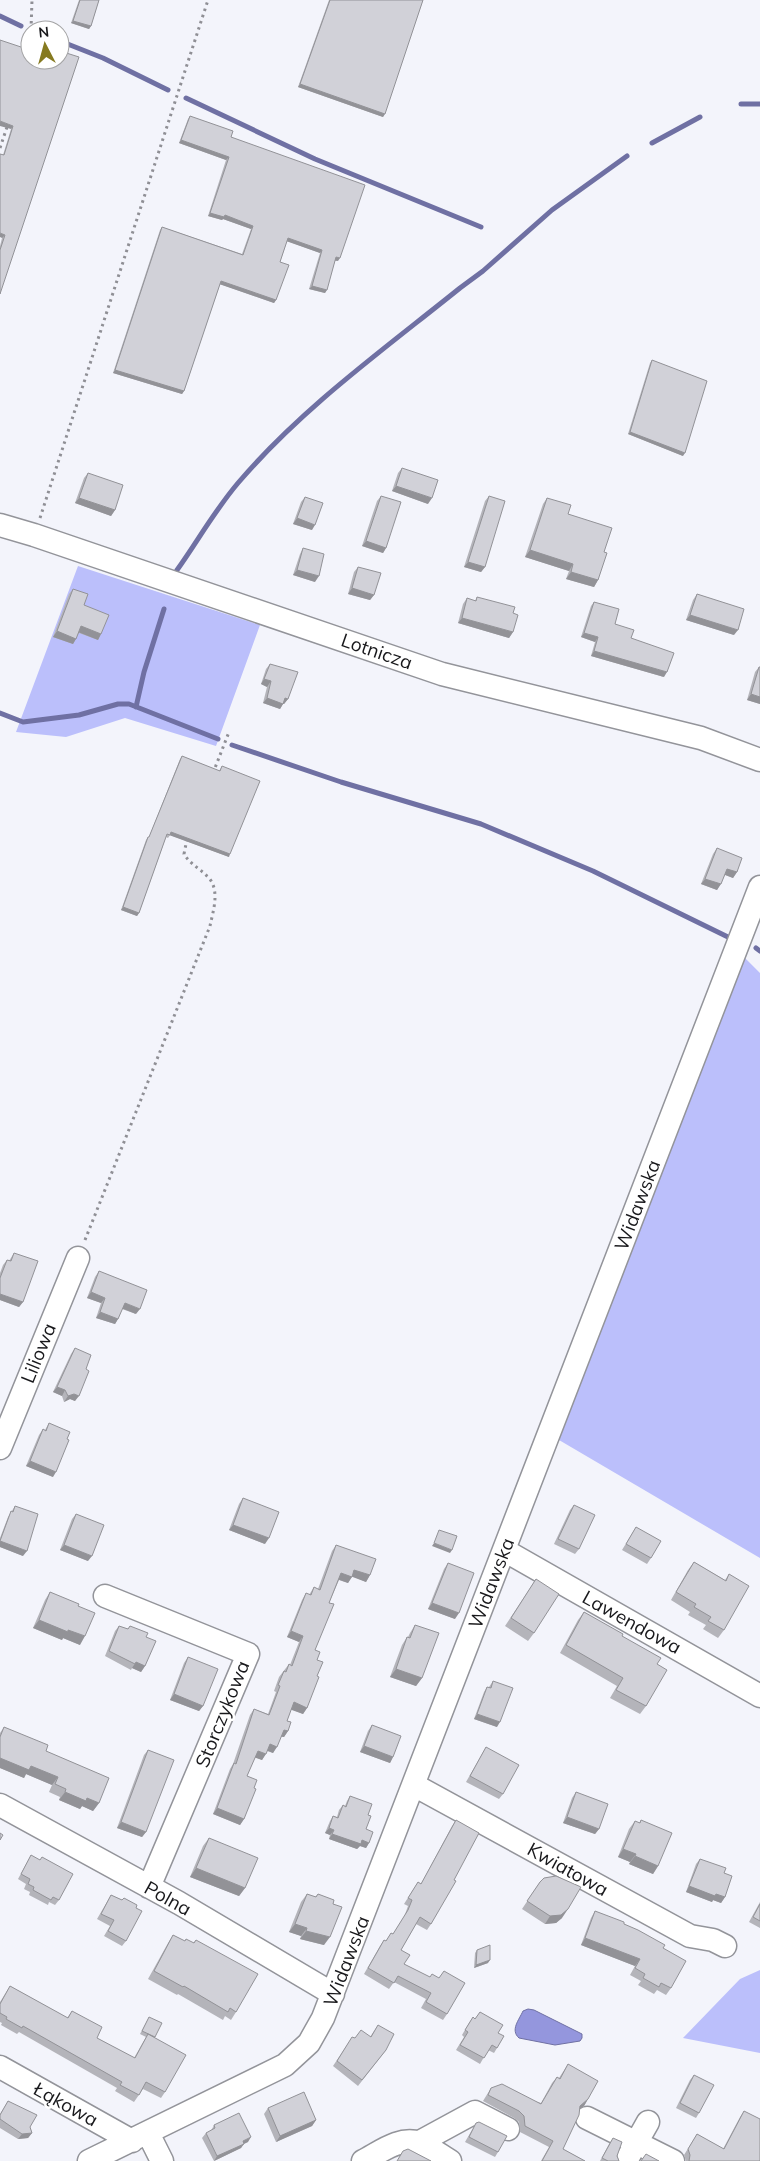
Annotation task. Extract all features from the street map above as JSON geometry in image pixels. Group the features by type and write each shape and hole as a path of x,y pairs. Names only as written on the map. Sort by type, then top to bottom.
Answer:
{"street":[{"name":"Lotnicza","path":"0,525 34,534 442,674 701,738 760,760"},
{"name":"Widawska","path":"89,2161 285,2065 309,2043 324,2018 760,887"},
{"name":"Liliowa","path":"0,1448 78,1258"},
{"name":"Lawendowa","path":"504,1550 760,1696"},
{"name":"Storczykowa","path":"105,1596 248,1654 149,1887"},
{"name":"Kwiatowa","path":"414,1785 690,1936 713,1940 725,1946"},
{"name":"Polna","path":"0,1805 149,1887 333,1994"},
{"name":"Łąkowa","path":"0,2067 140,2137"},
{"path":"418,2143 475,2112 508,2129"},
{"path":"587,2118 631,2151 673,2161"},
{"path":"631,2151 648,2122"},
{"path":"140,2137 162,2161"},
{"path":"363,2161 392,2146 410,2142 418,2143 450,2161"}],"path":[{"path":"31,20 32,0"},
{"path":"34,534 208,0"},
{"path":"0,148 9,122"},
{"path":"210,778 230,732"},
{"path":"78,1258 210,926 216,894 210,878 189,862 184,854 188,837"}],"shaded area":[{"path":"78,566 260,625 216,746 125,718 66,737 16,732"},
{"path":"745,958 760,973 760,1558 559,1440"},
{"path":"760,1970 760,2053 683,2038 740,1979"},
{"path":"528,2009 534,2010 582,2034 582,2038 580,2041 555,2045 519,2038 516,2035 515,2028 523,2011"}],"building":[{"path":"80,0 99,0 91,26 73,21"},
{"path":"330,0 423,0 385,114 300,84"},
{"path":"0,40 20,47 20,70 70,70 70,54 79,57 0,294 0,250 5,235 0,233 0,154 4,155 13,126 0,121"},
{"path":"190,116 233,131 231,137 365,185 340,258 336,257 327,290 312,286 322,250 288,238 280,262 289,265 276,300 221,281 184,391 115,370 162,227 243,255 253,226 225,215 224,217 210,213 229,157 181,140"},
{"path":"652,360 707,381 685,453 630,432"},
{"path":"402,468 438,480 432,498 396,486"},
{"path":"88,473 123,485 115,510 79,498"},
{"path":"381,496 401,502 386,548 366,541"},
{"path":"489,496 505,501 485,567 468,562"},
{"path":"305,497 323,503 315,525 297,518"},
{"path":"547,498 571,505 568,514 612,528 604,552 607,553 598,580 571,572 573,564 530,550"},
{"path":"303,548 324,554 319,576 297,570"},
{"path":"358,567 381,573 374,595 352,588"},
{"path":"73,589 88,594 84,605 109,615 101,634 81,626 76,639 57,631"},
{"path":"697,594 744,609 738,630 690,615"},
{"path":"477,597 515,607 513,613 518,615 513,632 462,618 467,598 476,601"},
{"path":"594,602 619,609 615,624 634,630 631,638 674,653 667,672 594,651 598,637 584,633"},
{"path":"270,664 298,672 288,699 285,698 283,704 267,698 271,681 264,679"},
{"path":"760,667 760,697 751,694"},
{"path":"182,756 220,771 222,766 260,781 230,854 171,832 170,835 167,834 139,913 123,907 148,837"},
{"path":"717,848 742,858 737,872 727,869 721,884 705,879"},
{"path":"14,1253 38,1261 23,1302 0,1294 0,1278 7,1260 11,1261"},
{"path":"99,1271 147,1290 140,1309 125,1303 118,1319 100,1312 105,1298 91,1292"},
{"path":"75,1348 91,1355 86,1369 89,1371 79,1396 74,1394 68,1396 65,1390 57,1387"},
{"path":"49,1423 70,1432 67,1439 69,1440 56,1472 30,1461 43,1429 46,1431"},
{"path":"243,1498 279,1512 269,1538 233,1525"},
{"path":"574,1505 595,1515 579,1549 558,1539"},
{"path":"15,1506 38,1514 27,1551 0,1541 11,1511 13,1512"},
{"path":"76,1514 104,1525 92,1556 64,1545"},
{"path":"636,1527 661,1541 651,1558 626,1544"},
{"path":"439,1530 457,1536 452,1550 434,1543"},
{"path":"336,1545 376,1559 370,1575 354,1570 352,1577 341,1573 329,1603 334,1604 315,1650 320,1652 317,1660 323,1662 307,1708 294,1702 287,1721 291,1722 288,1731 284,1730 277,1747 270,1744 266,1754 258,1751 247,1776 257,1780 254,1788 256,1789 244,1819 217,1808 234,1763 236,1764 254,1709 269,1715 284,1671 286,1672 289,1664 292,1666 303,1636 291,1631 306,1593 311,1595 314,1587 320,1590"},
{"path":"694,1562 726,1581 729,1574 749,1586 724,1630 708,1621 711,1617 694,1607 696,1604 676,1592"},
{"path":"448,1563 474,1573 459,1613 432,1603"},
{"path":"536,1579 559,1594 534,1633 511,1618"},
{"path":"50,1592 95,1613 85,1636 68,1630 68,1632 39,1620"},
{"path":"584,1612 661,1658 657,1664 667,1670 646,1706 616,1690 623,1678 566,1645"},
{"path":"415,1625 439,1633 422,1678 396,1669 407,1637 410,1638"},
{"path":"119,1626 128,1629 130,1626 148,1633 146,1637 156,1641 145,1666 136,1662 135,1664 109,1651"},
{"path":"188,1657 218,1669 203,1706 174,1694"},
{"path":"493,1681 513,1688 500,1722 477,1714 487,1687 491,1688"},
{"path":"372,1725 401,1736 393,1757 364,1746"},
{"path":"4,1727 48,1745 46,1751 109,1778 99,1803 87,1798 86,1801 65,1792 66,1789 55,1784 58,1777 31,1766 29,1770 0,1758 0,1737"},
{"path":"486,1747 519,1765 503,1794 470,1776"},
{"path":"148,1750 174,1760 146,1832 121,1822"},
{"path":"576,1792 608,1804 599,1829 567,1817"},
{"path":"350,1796 372,1804 368,1815 371,1816 366,1829 373,1832 369,1843 362,1840 361,1844 332,1834 334,1830 329,1828 333,1816 338,1818 343,1805 346,1807"},
{"path":"456,1820 479,1833 454,1880 456,1881 431,1924 420,1917 401,1950 410,1955 404,1964 430,1977 432,1974 439,1978 444,1971 465,1983 447,2014 426,2002 431,1993 398,1976 394,1983 368,1968 384,1940 386,1941 391,1933 393,1934 408,1910 412,1900 408,1898 418,1882 421,1884"},
{"path":"641,1820 672,1833 658,1866 623,1849 635,1821 640,1823"},
{"path":"209,1838 258,1858 245,1888 196,1868"},
{"path":"31,1855 40,1860 42,1857 73,1874 59,1900 53,1897 51,1900 33,1890 34,1887 28,1884 30,1879 21,1874"},
{"path":"700,1859 726,1868 724,1873 732,1876 725,1897 716,1894 715,1896 689,1886"},
{"path":"556,1876 581,1887 568,1909 561,1915 550,1916 527,1901 544,1878"},
{"path":"307,1894 316,1897 318,1894 334,1900 333,1904 342,1907 330,1937 306,1931 307,1928 295,1924"},
{"path":"111,1895 122,1900 124,1898 137,1905 136,1908 142,1911 126,1941 108,1931 114,1920 101,1914"},
{"path":"760,1904 760,1921 753,1917"},
{"path":"595,1911 624,1922 624,1924 665,1945 663,1948 686,1961 671,1988 661,1983 659,1987 643,1978 645,1974 635,1968 640,1959 585,1938"},
{"path":"173,1935 194,1943 196,1940 258,1974 236,2012 230,2008 228,2012 154,1971"},
{"path":"490,1945 490,1960 476,1965 477,1950"},
{"path":"10,1986 68,2018 72,2011 102,2027 97,2038 135,2058 148,2034 186,2055 165,2092 146,2082 139,2095 120,2085 122,2082 23,2026 22,2028 6,2019 7,2017 0,2013 0,2004"},
{"path":"480,2012 503,2025 498,2033 504,2036 497,2048 492,2045 484,2058 460,2045 468,2032 465,2030 473,2017 475,2019"},
{"path":"149,2017 162,2023 155,2037 142,2031"},
{"path":"378,2025 394,2034 386,2050 362,2080 337,2061 352,2037 355,2038 361,2030 371,2037"},
{"path":"568,2064 598,2081 588,2099 580,2106 579,2115 563,2149 585,2161 542,2161 553,2141 525,2126 524,2116 519,2111 488,2095 491,2088 502,2084 541,2104 557,2077 560,2079"},
{"path":"694,2075 714,2085 699,2113 680,2103"},
{"path":"304,2092 316,2120 280,2136 268,2108"},
{"path":"8,2101 37,2115 30,2127 32,2133 22,2134 0,2119 0,2115"},
{"path":"744,2111 760,2119 760,2161 689,2161 688,2149 697,2134 724,2149"},
{"path":"239,2113 251,2137 243,2141 244,2144 217,2156 206,2133 215,2128 214,2125"},
{"path":"479,2122 507,2136 498,2152 469,2137 476,2123"},
{"path":"613,2138 622,2142 617,2156 619,2161 608,2161 602,2158"},
{"path":"408,2149 431,2161 397,2161 403,2151"},
{"path":"646,2154 659,2161 641,2161"}],"waterway":[{"path":"0,16 20,26"},
{"path":"70,45 103,58 168,90"},
{"path":"186,98 315,159 481,227"},
{"path":"741,104 760,104"},
{"path":"652,143 700,117"},
{"path":"177,570 238,483 316,405 373,357 483,271 552,210 627,156"},
{"path":"136,707 144,672 164,609"},
{"path":"0,713 23,722 79,715 118,704 129,704 218,739"},
{"path":"232,745 341,782 481,824 593,871 730,938"},
{"path":"756,948 760,951"}]}
